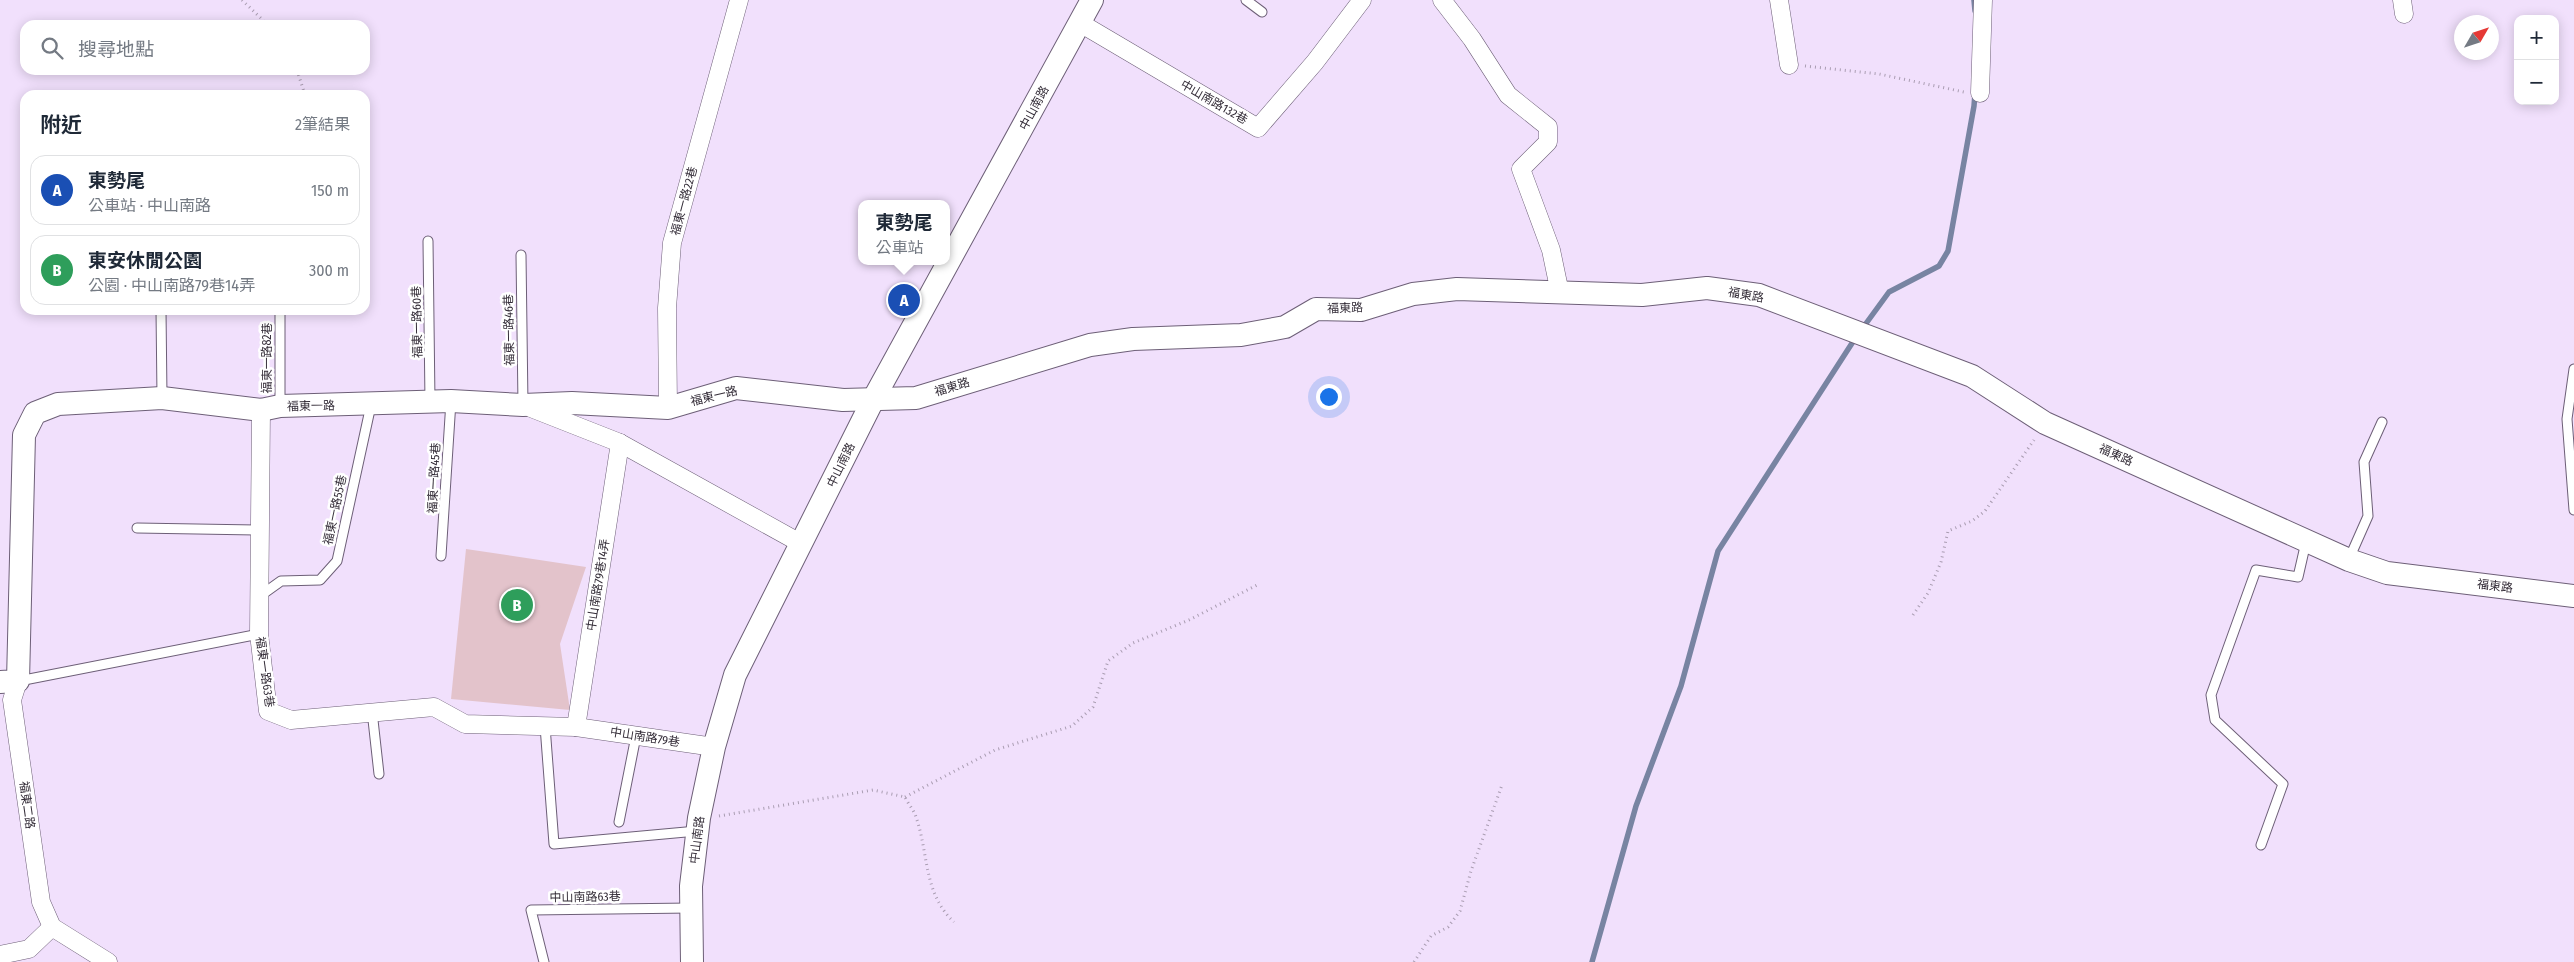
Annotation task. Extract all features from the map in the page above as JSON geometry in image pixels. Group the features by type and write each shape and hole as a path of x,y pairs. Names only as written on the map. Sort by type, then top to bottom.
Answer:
{"street":[{"name":"福東一路22巷","path":"668,408 667,308 672,243 739,0"},
{"name":"中山南路","path":"950,260 1092,0"},
{"name":"中山南路132巷","path":"1080,24 1258,128 1316,62 1362,0"},
{"path":"1442,0 1472,39 1508,95 1548,127 1548,142 1521,169 1551,250 1560,293"},
{"path":"1779,0 1789,65"},
{"path":"1980,93 1983,0"},
{"name":"中山南路","path":"692,962 691,886 698,825 714,747 735,676 874,398 947,265"},
{"name":"福東路","path":"874,398 916,398 1090,345 1153,338 1241,334 1285,327 1316,309 1361,310 1413,294 1457,289 1642,295 1707,288 1759,295 1972,376 2045,423 2349,560 2387,573 2574,596"},
{"name":"福東一路","path":"9,682 24,435 35,413 58,404 162,398 270,408 440,401 523,405 572,402 668,408 736,388 843,400 874,398"},
{"path":"523,405 620,443 802,544"},
{"name":"福東一路63巷","path":"270,408 260,530 259,634 268,711 291,720 372,711 434,707 464,724 576,727"},
{"name":"中山南路79巷14弄","path":"576,727 620,443"},
{"name":"福東二路","path":"9,682 41,902 52,927"},
{"name":"中山南路79巷","path":"576,727 714,747"},
{"path":"0,955 29,949 52,927 108,962"}],"lane":[{"path":"1246,0 1262,12"},
{"name":"福東一路60巷","path":"428,241 440,401"},
{"name":"福東一路46巷","path":"521,256 523,405"},
{"path":"161,315 162,398"},
{"name":"福東一路82巷","path":"270,408 279,315"},
{"path":"2574,369 2566,419 2574,510"},
{"name":"福東一路45巷","path":"440,401 442,556"},
{"name":"福東一路55巷","path":"260,596 281,581 320,580 338,561 371,405"},
{"path":"2349,560 2368,516 2364,462 2382,422"},
{"path":"136,528 260,530"},
{"path":"2261,845 2283,784 2215,720 2211,695 2256,570 2298,577 2306,540"},
{"path":"9,682 259,634"},
{"path":"372,711 379,774"},
{"path":"545,726 554,844 698,825"},
{"path":"619,822 636,736"},
{"name":"中山南路63巷","path":"544,962 532,910 692,908"}],"path":[{"path":"242,0 263,20"},
{"path":"1789,65 1880,74 1957,91"},
{"path":"299,75 303,90"},
{"path":"1913,615 1928,594 1941,562 1948,531 1972,521 1985,510 2045,423"},
{"path":"698,825 873,790 905,797 995,750 1072,726 1094,707 1108,661 1133,643 1189,620 1259,584"},
{"path":"1414,962 1431,936 1448,926 1460,911 1471,871 1502,785"},
{"path":"905,797 916,816 933,895 942,911 954,922"}],"shaded area":[{"path":"466,549 586,567 560,644 570,710 451,699"}],"waterway":[{"path":"1974,0 1975,11"},
{"path":"1862,329 1889,292 1939,266 1948,251 1975,93"},
{"path":"1592,962 1636,806 1681,686 1718,551 1856,337"}],"place":[{"name":"東勢尾","path":"904,300"},
{"name":"東安休閒公園","path":"517,605"}]}
